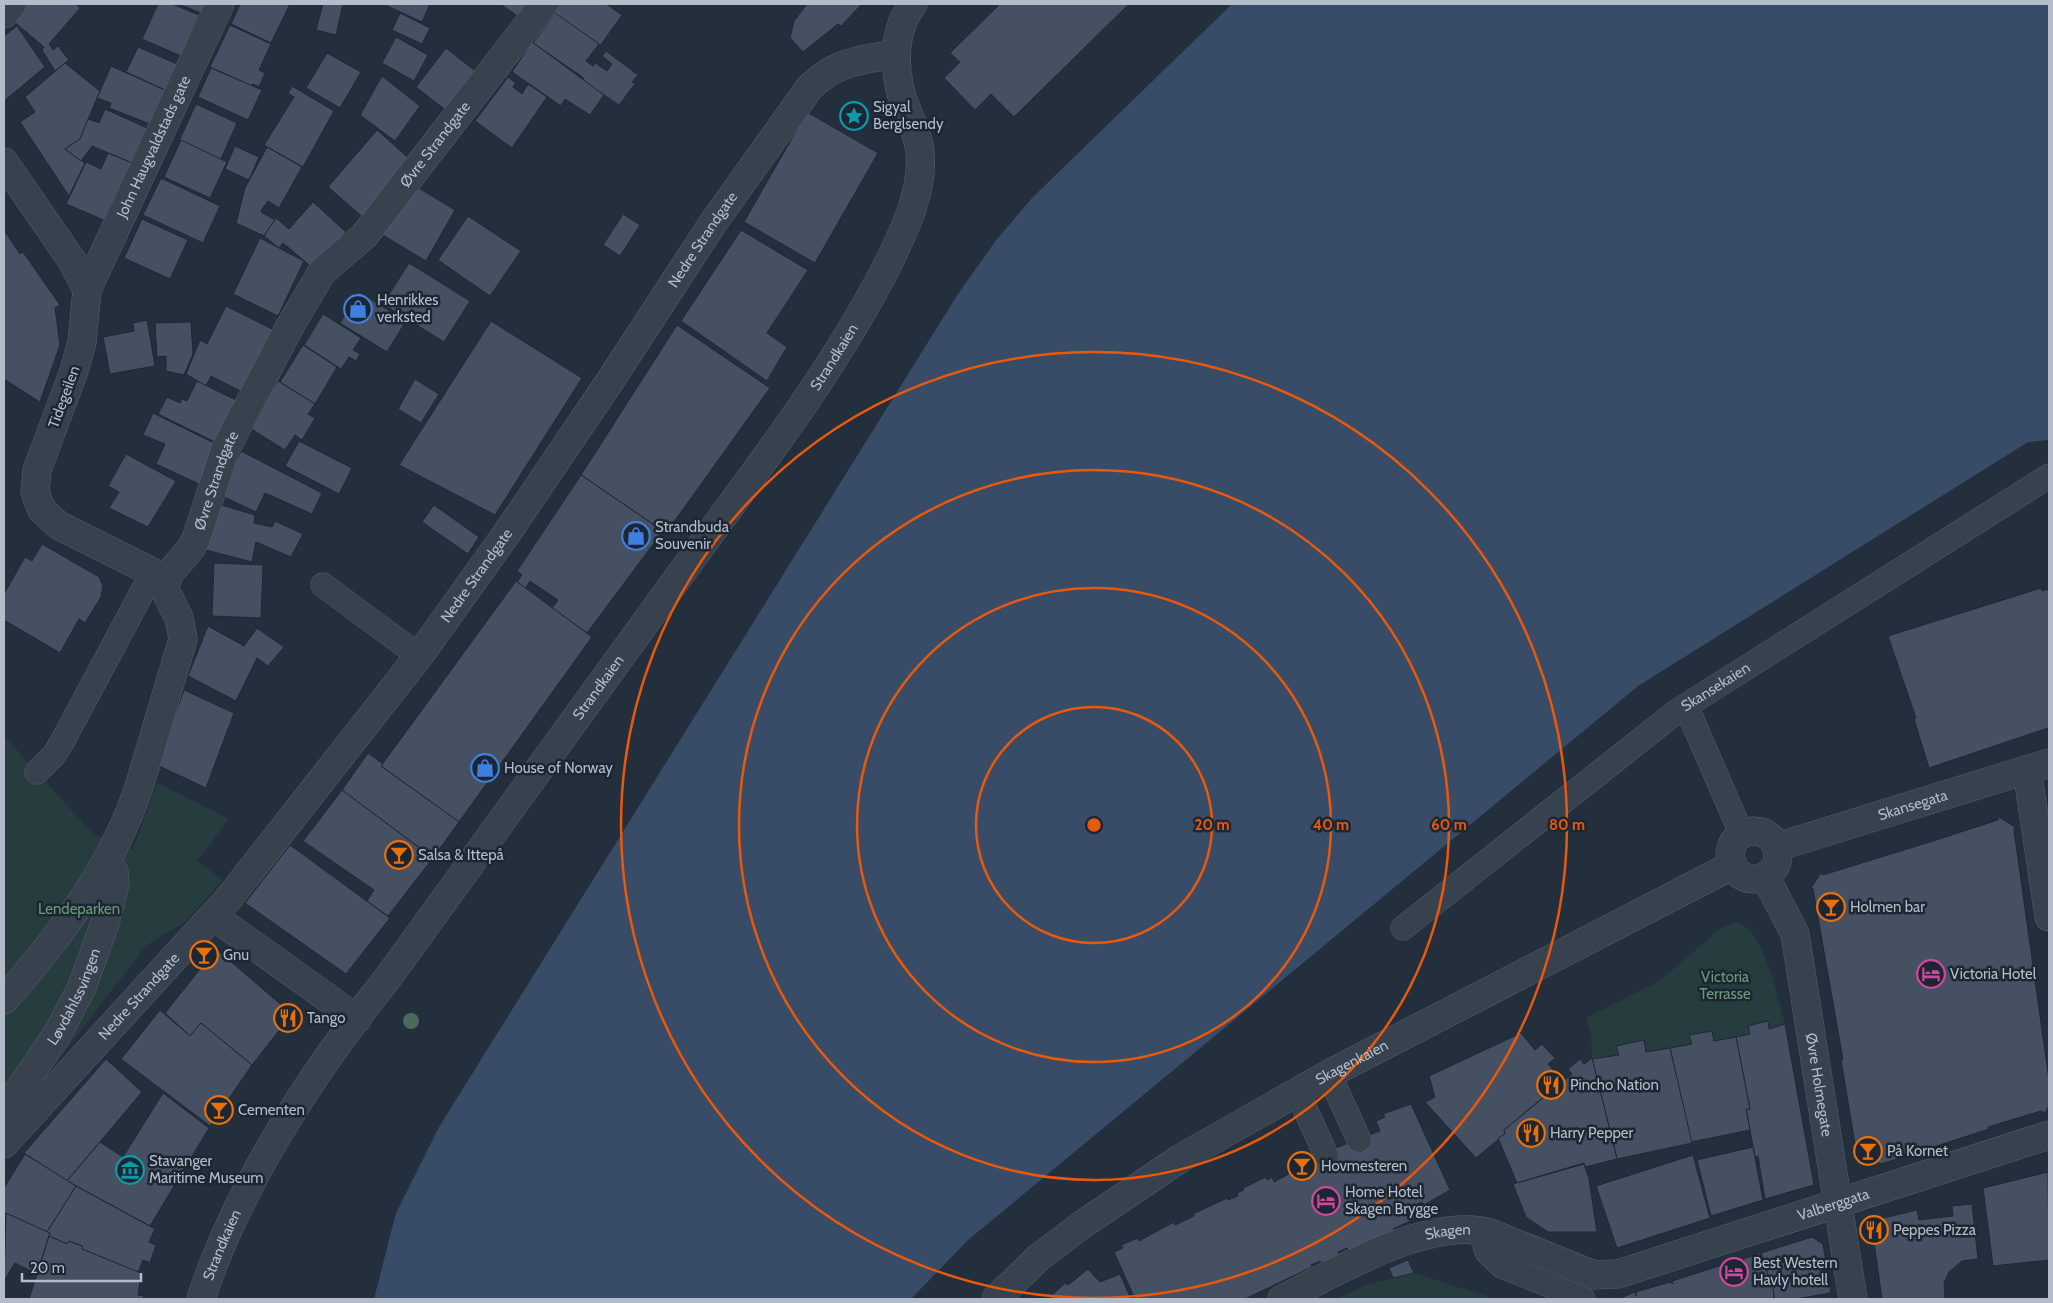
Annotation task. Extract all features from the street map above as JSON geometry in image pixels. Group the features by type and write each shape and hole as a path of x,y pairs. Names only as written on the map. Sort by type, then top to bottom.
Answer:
{"street":[{"path":"4,14 12,4"},
{"name":"John Haugvaldstads gate","path":"87,290 220,4"},
{"name":"Øvre Strandgate","path":"160,576 191,548 225,450 289,328 322,272 364,236 544,4"},
{"path":"896,54 901,23 913,4"},
{"name":"Nedre Strandgate","path":"12,1135 213,916 419,656 506,534 608,384 713,223 810,87 820,77 841,64 896,54"},
{"name":"Strandkaien","path":"201,1299 222,1242 260,1167 331,1052 357,1019 765,457 837,353 866,306 902,232 911,208 919,177 920,151 900,89 896,54"},
{"path":"4,162 73,262 87,290"},
{"name":"Tidegeilen","path":"87,290 82,342 74,371 37,470 35,491 42,510 58,525 160,576"},
{"path":"4,1000 61,928 107,861 121,832 144,770 182,639 179,618 160,576"},
{"path":"2038,767 2049,917"},
{"name":"Skansegata","path":"1777,847 2038,767"},
{"path":"1762,832 1773,840 1777,847 1776,863 1773,870 1764,876 1752,878 1744,876 1733,865 1731,852 1736,839 1742,834 1762,832"},
{"name":"Løvdahlssvingen","path":"12,1135 14,1102 18,1089 58,1033 94,958 115,884 114,872 107,861"},
{"name":"Skagenkaien","path":"996,1299 1038,1258 1130,1190 1181,1158 1329,1074 1733,865"},
{"name":"Øvre Holmegate","path":"1764,876 1794,934 1853,1299"},
{"path":"213,916 357,1019"},
{"name":"Valberggata","path":"1618,1274 1838,1204 1969,1159 2049,1135"},
{"name":"Skagen","path":"1282,1299 1384,1249 1408,1240 1462,1230 1480,1230 1594,1275 1618,1274"}],"lane":[{"name":"Skansekaien","path":"1403,928 1686,706 2049,476"},
{"name":"Øvre Strandgate","path":"37,772 54,755 160,576"},
{"path":"323,585 419,656"},
{"path":"1686,706 1742,834"},
{"path":"1329,1074 1359,1140"},
{"path":"1297,1091 1326,1156"},
{"path":"1480,1230 1487,1252 1502,1266 1583,1299"}],"green space":[{"name":"Lendeparken","path":"4,736 94,835 133,850 157,783 229,819 197,861 223,880 185,922 151,942 141,952 29,1098 4,1101"},
{"name":"Victoria Terrasse","path":"1735,923 1745,927 1754,936 1762,949 1774,982 1785,1024 1769,1029 1767,1022 1748,1026 1750,1034 1714,1041 1712,1031 1690,1035 1692,1044 1646,1052 1643,1040 1617,1046 1619,1055 1592,1059 1591,1033 1586,1018 1661,980 1721,928"},
{"path":"1414,1273 1496,1299 1336,1299 1366,1285"}],"water":[{"path":"1232,4 2049,4 2049,440 2028,442 1638,686 968,1240 911,1299 374,1299 396,1213 439,1127 958,294 997,239 1033,197"}],"building":[{"path":"25,4 76,4 80,8 49,44 53,50 58,46 69,60 55,71 42,50 44,47 12,20"},
{"path":"158,4 172,4 199,15 181,56 142,39"},
{"path":"179,4 205,4 201,13"},
{"path":"240,4 290,4 271,43 231,24"},
{"path":"323,4 343,4 336,35 316,30"},
{"path":"383,4 430,4 422,22"},
{"path":"500,4 534,4 522,19"},
{"path":"559,4 606,4 622,15 600,46 553,13"},
{"path":"807,4 862,4 841,26 838,24 803,52 790,38 794,21"},
{"path":"1000,4 1129,4 1014,117 991,94 975,110 944,78 960,62 950,53"},
{"path":"400,13 430,28 422,44 392,30"},
{"path":"555,13 599,44 586,61 593,66 595,63 607,71 612,64 602,56 606,51 638,75 632,82 635,84 619,105 583,81 584,79 581,76 533,43"},
{"path":"230,25 271,44 259,70 265,73 259,87 253,84 252,86 210,67"},
{"path":"17,26 45,67 4,101 4,36"},
{"path":"396,37 428,55 414,81 382,63"},
{"path":"532,42 604,95 590,115 565,99 561,106 512,72"},
{"path":"138,47 177,64 165,90 126,72"},
{"path":"446,48 479,74 448,112 416,87"},
{"path":"327,53 361,72 340,108 306,88"},
{"path":"65,63 100,91 80,139 65,149 85,163 69,196 20,122 35,112 25,97"},
{"path":"111,66 165,90 150,124 109,108 111,103 97,98"},
{"path":"211,68 262,90 248,120 198,97"},
{"path":"382,76 420,106 395,141 360,115"},
{"path":"508,77 516,83 513,87 522,94 528,84 547,97 512,148 475,121"},
{"path":"292,86 334,111 303,167 264,145 294,97 288,93"},
{"path":"196,104 237,123 221,159 179,141"},
{"path":"105,109 147,128 132,163 92,146 81,161 65,149 80,139 88,119 99,123"},
{"path":"807,112 878,153 815,263 744,222"},
{"path":"377,130 414,163 365,219 328,187"},
{"path":"181,140 227,162 210,198 164,177"},
{"path":"235,146 259,157 249,180 225,169"},
{"path":"267,147 302,167 279,208 268,201 262,209 261,212 275,220 264,236 236,223 245,188"},
{"path":"108,153 132,163 106,221 66,204 86,162 101,169"},
{"path":"161,178 220,206 203,243 143,215"},
{"path":"417,187 455,210 426,261 381,234"},
{"path":"313,202 346,232 314,269 283,243 279,248 264,236 276,218 289,229"},
{"path":"623,214 640,225 620,256 603,245"},
{"path":"468,216 521,251 490,296 438,260"},
{"path":"142,219 188,240 170,279 124,258"},
{"path":"4,230 20,254 23,252 60,305 55,308 60,345 40,402 4,379"},
{"path":"741,230 808,270 767,333 787,347 767,381 681,321"},
{"path":"260,238 304,261 278,316 233,294"},
{"path":"409,263 470,301 444,342 383,304"},
{"path":"359,292 406,321 387,352 340,323"},
{"path":"226,306 278,332 248,395 211,376 206,386 186,374 200,340 207,344"},
{"path":"323,314 361,338 353,350 360,354 356,361 349,357 341,369 304,345"},
{"path":"147,320 155,366 110,374 103,337 134,331 133,323"},
{"path":"491,321 582,378 495,515 399,465"},
{"path":"191,322 193,354 184,375 166,371 166,356 157,357 155,323"},
{"path":"677,325 770,388 666,533 581,475"},
{"path":"303,345 337,367 315,404 280,382"},
{"path":"415,379 439,394 421,423 398,409"},
{"path":"197,381 240,402 219,444 158,414 167,397 180,403 182,399 187,401"},
{"path":"278,381 315,404 308,414 315,418 302,440 295,435 285,450 248,427"},
{"path":"153,413 216,444 199,484 156,464 165,444 143,435"},
{"path":"299,441 352,468 339,494 285,466"},
{"path":"241,451 322,493 312,514 265,493 256,512 220,495"},
{"path":"126,454 176,481 148,527 109,508 119,492 108,486"},
{"path":"581,475 663,531 587,633 552,608 558,600 530,581 525,589 517,582 522,575 517,571"},
{"path":"218,504 255,515 254,523 272,527 275,521 303,534 291,557 256,542 252,562 206,550"},
{"path":"434,505 479,537 468,554 422,522"},
{"path":"42,544 99,577 103,586 101,597 85,623 79,619 60,653 4,620 4,594 25,557 32,561"},
{"path":"214,563 263,565 261,618 212,616"},
{"path":"516,581 592,637 459,822 381,766"},
{"path":"2041,588 2042,591 2049,589 2049,730 2048,728 1929,768 1914,719 1916,718 1888,636"},
{"path":"208,626 244,646 257,628 284,647 268,666 257,658 236,701 188,676"},
{"path":"184,690 234,713 206,788 157,765"},
{"path":"368,753 383,764 381,766 459,822 433,858 342,790"},
{"path":"342,790 433,858 388,916 367,901 374,890 303,841"},
{"name":"Victoria Hotel","path":"1999,817 2015,827 2049,1080 2049,1106 2045,1113 2041,1111 1988,1127 1989,1129 1881,1164 1856,1150 1841,1060 1843,1060 1813,889 1811,888 1821,873 1823,875 1933,841 1998,820"},
{"path":"290,845 390,918 346,974 245,903"},
{"path":"216,949 292,1014 252,1065 201,1023 190,1036 165,1013"},
{"path":"160,1010 190,1036 201,1023 252,1065 210,1126 121,1059"},
{"path":"1768,1021 1769,1029 1785,1024 1814,1185 1765,1199 1758,1156 1755,1157 1746,1109 1750,1109 1736,1037 1750,1034 1748,1026"},
{"path":"1712,1031 1714,1041 1736,1037 1750,1109 1746,1109 1750,1130 1691,1142 1670,1048 1692,1044 1689,1035"},
{"path":"1521,1033 1535,1050 1542,1044 1555,1058 1548,1064 1563,1081 1504,1130 1505,1134 1476,1158 1425,1102 1435,1097 1429,1076"},
{"path":"1644,1040 1646,1052 1670,1048 1692,1143 1617,1159 1592,1059 1619,1055 1616,1046"},
{"path":"1592,1058 1617,1159 1585,1167 1584,1163 1517,1183 1498,1138 1505,1134 1504,1130 1572,1074 1568,1069 1580,1059 1584,1064"},
{"path":"106,1059 142,1092 67,1181 24,1153"},
{"name":"Stavanger Maritime Museum","path":"163,1093 209,1128 150,1226 67,1181 100,1142 123,1157"},
{"name":"Home Hotel Skagen Brygge","path":"1411,1104 1450,1190 1424,1205 1422,1202 1413,1206 1419,1217 1393,1229 1394,1232 1338,1252 1339,1255 1311,1265 1312,1267 1245,1299 1135,1299 1114,1252 1123,1248 1121,1245 1138,1238 1139,1241 1174,1222 1175,1225 1227,1198 1228,1200 1238,1196 1237,1193 1244,1190 1243,1188 1266,1177 1267,1180 1272,1177 1274,1182 1300,1168 1301,1170 1310,1166 1309,1163 1334,1152 1333,1149 1380,1131 1376,1121 1385,1117 1383,1114"},
{"path":"1753,1147 1763,1200 1711,1216 1697,1160"},
{"path":"25,1154 76,1186 47,1232 4,1213 4,1188"},
{"path":"1693,1155 1710,1218 1617,1248 1596,1186"},
{"path":"1584,1164 1589,1179 1597,1232 1548,1232 1526,1217 1513,1184"},
{"path":"2048,1172 2049,1260 1993,1266 1983,1188"},
{"path":"76,1186 155,1229 149,1242 156,1245 150,1263 143,1260 138,1273 82,1249 82,1246 69,1241 67,1244 49,1236 50,1233 47,1232"},
{"path":"1972,1204 1978,1259 1962,1261 1949,1272 1944,1283 1945,1299 1882,1299 1871,1221 1917,1210 1919,1220 1953,1216 1952,1206"},
{"path":"6,1213 50,1233 37,1274 15,1263 4,1281"},
{"path":"49,1236 67,1244 69,1241 82,1246 82,1249 141,1273 138,1295 144,1296 143,1299 29,1299"},
{"path":"1812,1237 1823,1244 1831,1293 1795,1299 1775,1299 1761,1253"},
{"name":"Best Western Havly hotell","path":"1760,1253 1773,1287 1774,1299 1618,1299 1635,1292 1636,1296 1636,1292 1670,1282 1673,1284 1672,1281 1741,1259 1744,1262 1743,1259"},
{"path":"1408,1260 1414,1273 1393,1278 1389,1268"},
{"path":"1088,1269 1100,1282 1120,1274 1131,1299 1048,1299 1065,1283 1068,1285"}],"place":[{"name":"Sigyal Berglsendy","path":"854,116"},
{"name":"Henrikkes verksted","path":"358,309"},
{"name":"Strandbuda Souvenir","path":"636,536"},
{"name":"House of Norway","path":"485,768"},
{"name":"Salsa & Ittepå","path":"399,855"},
{"name":"Holmen bar","path":"1831,907"},
{"name":"Gnu","path":"204,955"},
{"name":"Victoria Hotel","path":"1931,974"},
{"name":"Tango","path":"288,1018"},
{"name":"Pincho Nation","path":"1551,1085"},
{"name":"Cementen","path":"219,1110"},
{"name":"Harry Pepper","path":"1531,1133"},
{"name":"På Kornet","path":"1868,1151"},
{"name":"Hovmesteren","path":"1302,1166"},
{"name":"Stavanger Maritime Museum","path":"130,1170"},
{"name":"Home Hotel Skagen Brygge","path":"1326,1201"},
{"name":"Peppes Pizza","path":"1874,1230"},
{"name":"Best Western Havly hotell","path":"1734,1272"}]}
